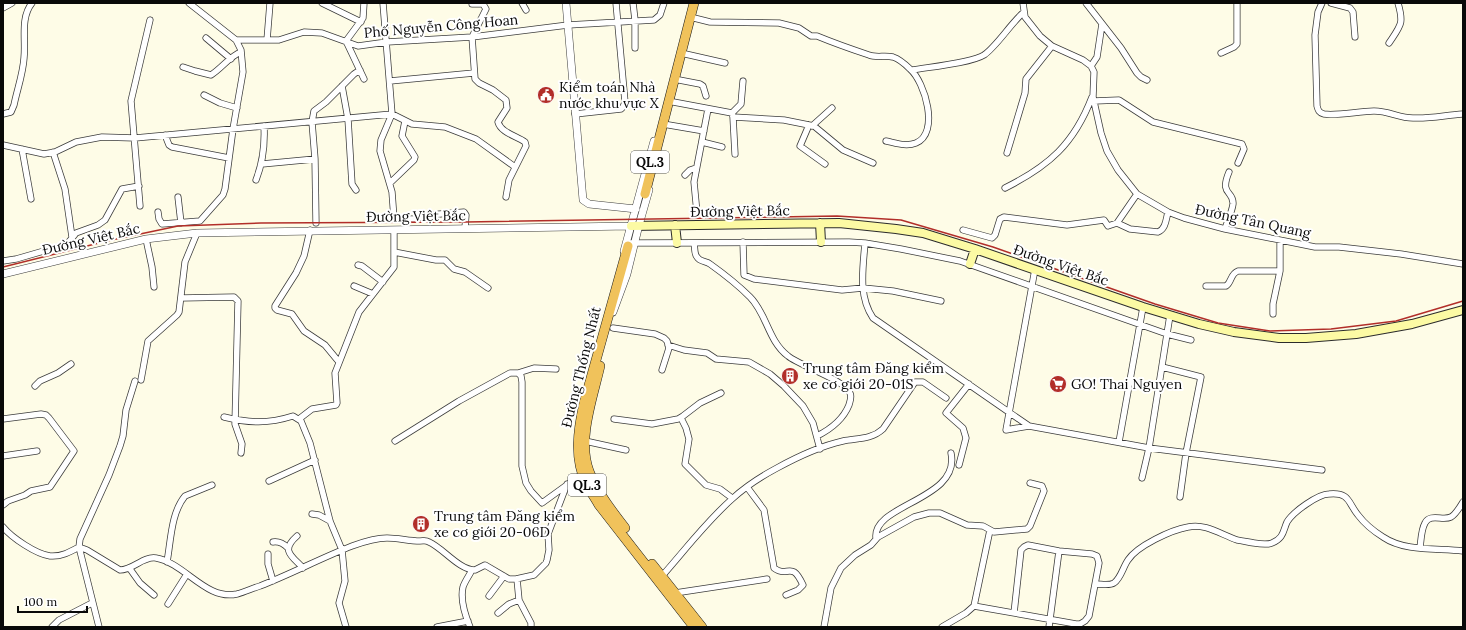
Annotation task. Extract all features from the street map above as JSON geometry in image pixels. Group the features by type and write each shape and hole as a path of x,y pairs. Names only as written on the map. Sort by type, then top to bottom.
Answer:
{"highway":[{"name":"QL.3","path":"661,128 689,3"},
{"name":"QL.3","path":"643,194 694,3"},
{"name":"Đường Thống Nhất","path":"630,245 584,403 579,427 578,450 585,472 694,627"},
{"name":"Đường Thống Nhất","path":"585,472 585,441 588,418 610,314"},
{"name":"Đường Thống Nhất","path":"659,578 675,593 702,627"}],"main road":[{"name":"Đường Việt Bắc","path":"635,226 820,223 896,228 923,233 975,249 1142,307 1170,314 1199,324 1234,332 1279,338 1306,338 1386,330 1463,310"},
{"path":"820,223 821,242"},
{"path":"675,225 677,243"},
{"path":"970,264 975,249"}],"street":[{"path":"3,8 12,3"},
{"path":"3,114 10,112 14,105 24,59 24,30 26,17 32,3"},
{"path":"158,212 159,219 162,224 200,221 223,195 243,72 241,52 236,40 189,3"},
{"path":"267,40 270,3"},
{"path":"322,3 361,22"},
{"path":"364,3 364,16 346,41 364,79"},
{"path":"383,3 392,114 381,140 380,151 390,183 394,219 413,219 428,215 464,212 466,215 465,228"},
{"path":"522,3 526,10"},
{"path":"566,3 583,200 589,204 640,209"},
{"path":"575,114 621,108 625,102 616,3"},
{"path":"633,3 635,20 635,48"},
{"name":"Phố Nguyễn Công Hoan","path":"236,40 281,40 304,32 322,33 358,46 387,42 472,37 568,25 654,20 663,9 664,3"},
{"path":"1022,3 1025,17 1040,36 1052,46 1083,60 1091,66 1097,57 1102,24"},
{"path":"1086,3 1121,48 1137,73 1147,80"},
{"path":"1221,53 1237,44 1237,3"},
{"path":"1322,3 1318,12 1315,35 1317,106 1319,112 1323,114 1330,114 1385,111 1399,116 1412,118 1463,114"},
{"path":"1331,3 1350,8 1352,12 1354,37"},
{"path":"1389,42 1402,23 1402,16 1398,3"},
{"path":"472,4 483,4 486,9 472,37 474,73 476,79 479,83 506,100 507,108 498,122 499,126 508,133 525,142 526,146 509,180 506,197"},
{"path":"912,70 963,62 983,55 1024,12"},
{"path":"690,17 710,22 779,23 799,28 811,36 817,36 870,56 895,58 912,70 922,88 927,101 927,128 923,136 917,142 904,145 886,141"},
{"path":"140,206 131,101 150,20"},
{"path":"206,38 231,58"},
{"path":"1007,153 1025,93 1026,80 1052,46"},
{"path":"183,67 210,75 219,70 236,54 241,52"},
{"path":"681,52 724,63"},
{"name":"Đường Tân Quang","path":"1091,66 1094,72 1093,99 1107,151 1118,170 1137,194 1168,212 1225,229 1315,247 1339,247 1463,264"},
{"path":"316,223 315,159 312,122 314,110 326,102 360,70"},
{"path":"390,81 474,73"},
{"path":"674,79 700,84 703,86 706,96"},
{"path":"735,154 732,115 741,104 743,81"},
{"path":"342,86 348,119 352,184 356,190"},
{"path":"204,95 220,103 237,108"},
{"path":"1005,188 1041,168 1056,155 1076,131 1085,117 1093,99 1119,100 1153,122 1242,144 1244,149 1238,163"},
{"path":"668,101 732,115 784,120 810,125 817,128 843,150 873,163"},
{"path":"825,164 800,146 810,125 832,108"},
{"path":"697,213 694,182 708,109"},
{"path":"3,145 44,154 53,152 76,142 102,137 135,138 392,114 414,124 445,127 476,139 515,167"},
{"path":"390,183 397,178 415,159 402,135 405,121"},
{"path":"256,180 262,164 265,142 264,126"},
{"path":"704,131 661,128 654,142 640,209 630,245 743,242 865,243 931,254 970,264 1167,334 1191,340"},
{"path":"165,135 169,145 172,147 229,158"},
{"path":"702,142 722,147"},
{"path":"22,149 31,199"},
{"path":"53,152 65,189 72,237"},
{"path":"262,164 315,159"},
{"path":"685,175 690,170 696,168"},
{"path":"1225,229 1233,204 1231,196 1226,192 1225,187 1229,172"},
{"path":"3,261 16,259 68,243 76,233 105,220 122,189 138,186"},
{"path":"963,230 992,238 995,235 1000,219 1004,217 1068,225 1104,220 1108,226 1117,223 1137,194"},
{"path":"178,197 181,223"},
{"path":"1117,223 1130,229 1158,232 1162,231 1164,228 1168,212"},
{"name":"Đường Việt Bắc","path":"3,274 146,239 197,232 635,226"},
{"path":"310,230 304,256 296,273 275,306 277,310 292,314 304,331 325,345 339,362"},
{"path":"299,419 312,409 336,405 335,373 356,318 394,267 394,230"},
{"path":"99,627 92,603 80,547 82,535 109,475 120,446 123,436 126,410 138,380 148,341 177,315 181,298 185,262 197,232"},
{"path":"146,239 152,267 154,287"},
{"path":"1273,314 1273,304 1280,271 1280,240"},
{"path":"743,242 744,275 754,279 842,290 863,288 893,291 941,301"},
{"path":"694,243 696,256 699,260 709,263 751,298 758,307 774,340 788,357 836,381 850,391 850,402 844,414 834,426 817,436"},
{"path":"865,243 863,288 870,313 873,318 1029,426"},
{"path":"394,252 436,260 445,260 454,269 465,272 488,288"},
{"path":"358,265 362,266 383,282"},
{"path":"1035,269 1008,412 1006,430 1029,426 1149,448 1322,470"},
{"path":"1206,286 1226,286 1230,284 1232,275 1238,271 1280,271"},
{"path":"354,286 373,294"},
{"path":"181,298 234,297 238,301 236,426 242,444 241,453"},
{"path":"1119,442 1142,307"},
{"path":"1142,478 1149,448 1170,314"},
{"path":"613,328 658,335 664,338 668,345 668,353 662,370"},
{"path":"668,345 684,350 707,353 716,359 752,363 770,374 796,397 810,416 820,449"},
{"path":"35,386 40,381 58,373 71,364"},
{"path":"1162,367 1201,377 1186,453 1180,497"},
{"path":"395,441 459,401 510,373 518,373 534,368 556,369"},
{"path":"518,373 521,376 522,382 522,458 526,483 531,491 542,503 585,472"},
{"path":"659,578 732,498 778,467 843,441 869,437 879,432 915,382 922,382 946,398"},
{"path":"959,464 966,438 963,428 946,413 969,384"},
{"path":"614,419 652,424 681,418 700,403 721,393"},
{"path":"3,419 41,414 46,415 74,451 50,487 31,491 25,496 8,501 3,505"},
{"path":"224,417 248,422 269,421 293,416 299,419 310,443 330,521 342,550 345,581 339,603 346,627"},
{"path":"681,418 689,439 685,464 706,485 720,489 732,498"},
{"path":"585,441 626,450"},
{"path":"3,456 37,451"},
{"path":"876,538 877,529 891,515 935,490 942,484 952,462 951,453"},
{"path":"269,480 315,460"},
{"path":"824,627 831,588 838,571 844,564 871,545 876,538 914,517 936,513 969,525 983,526 997,532 1028,528 1044,491 1042,486 1030,483"},
{"path":"4,529 22,544 50,556 68,553 80,547 117,570 130,569 150,558 156,558 168,562 213,591 230,595 238,594 273,581 342,550 362,543 385,538 428,541 459,564 472,570 485,565 509,579 517,579 534,575 546,563 549,550 548,534 567,484"},
{"path":"168,562 174,521 177,508 182,499 185,496 212,485"},
{"path":"747,487 764,510 774,568 780,571 794,571 803,585 798,590 786,595"},
{"path":"1096,584 1109,585 1114,583 1118,579 1128,559 1137,551 1166,533 1189,526 1204,527 1243,542 1261,544 1272,543 1282,536 1287,522 1300,509 1320,495 1327,494 1340,495 1348,499 1358,516 1383,537 1398,544 1420,548 1463,550"},
{"path":"1420,548 1426,521 1432,518 1450,517 1458,510 1463,502"},
{"path":"312,514 319,515 330,521"},
{"path":"942,627 966,613 974,606 990,530"},
{"path":"288,548 297,536"},
{"path":"274,542 278,541 283,543 288,548 289,554 303,568"},
{"path":"974,606 1050,620 1080,624 1089,616 1099,563 1097,556 1028,545 1022,548 1014,613"},
{"path":"1049,627 1059,551"},
{"path":"268,554 268,564 273,581"},
{"path":"130,569 140,583 154,595"},
{"path":"470,627 465,613 462,592 472,570"},
{"path":"168,604 187,574"},
{"path":"489,596 504,576"},
{"path":"517,579 519,600 531,623 531,627"},
{"path":"675,593 767,579"},
{"path":"498,613 509,604 519,600"},
{"path":"52,627 58,620 92,603"},
{"path":"437,627 468,620"}],"railway":[{"path":"3,267 107,241 178,226 261,223 466,222 837,216 901,220 993,247 1155,304 1218,323 1270,331 1331,329 1396,321 1463,301"}],"place":[{"name":"Kiểm toán Nhà nước khu vực X","path":"546,95"},
{"name":"Trung tâm Đăng kiểm xe cơ giới 20-01S","path":"790,376"},
{"name":"GO! Thai Nguyen","path":"1058,384"},
{"name":"Trung tâm Đăng kiểm xe cơ giới 20-06D","path":"421,524"}]}
